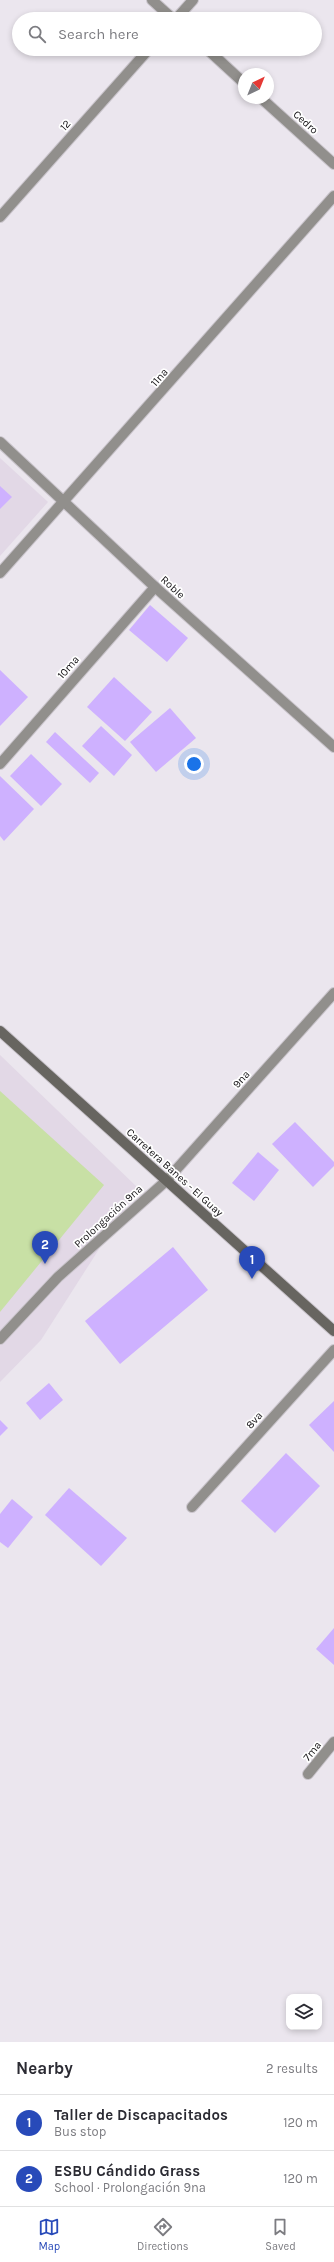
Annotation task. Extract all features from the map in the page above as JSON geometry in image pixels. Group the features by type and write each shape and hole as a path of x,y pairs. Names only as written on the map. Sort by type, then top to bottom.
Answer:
{"main road":[{"name":"Carretera Banes - El Guay","path":"0,1031 334,1331"}],"street":[{"path":"152,0 166,12"},
{"path":"181,12 193,0"},
{"name":"12","path":"0,217 143,56"},
{"path":"215,56 238,77"},
{"name":"Cedro","path":"268,104 334,164"},
{"name":"11na","path":"0,573 334,196"},
{"name":"Roble","path":"0,442 65,501 155,587 334,747"},
{"name":"10ma","path":"0,764 155,587"},
{"name":"9na","path":"166,1181 334,993"},
{"name":"Prolongación 9na","path":"0,1339 58,1277 166,1181"},
{"name":"8va","path":"192,1507 334,1350"},
{"name":"7ma","path":"308,1774 334,1742"}],"shaded area":[{"path":"0,458 48,502 0,556"},
{"path":"0,1055 138,1188 41,1340 0,1382"}],"green space":[{"path":"0,1091 104,1185 0,1312"}],"building":[{"path":"0,486 12,497 0,509"},
{"path":"150,605 188,638 167,662 129,630"},
{"path":"0,670 28,697 0,726"},
{"path":"114,677 152,712 125,741 87,707"},
{"path":"170,708 196,738 156,772 130,742"},
{"path":"101,726 132,755 114,776 82,746"},
{"path":"55,732 99,773 90,783 46,742"},
{"path":"31,754 62,784 41,806 10,776"},
{"path":"0,776 34,809 4,841 0,836"},
{"path":"295,1122 334,1162 334,1166 313,1187 272,1144"},
{"path":"258,1152 279,1170 254,1201 232,1183"},
{"path":"173,1247 208,1290 120,1364 85,1321"},
{"path":"49,1383 63,1400 40,1420 26,1403"},
{"path":"334,1401 334,1452 309,1425"},
{"path":"0,1420 8,1428 0,1436"},
{"path":"286,1453 320,1486 275,1533 241,1501"},
{"path":"69,1488 127,1538 101,1566 45,1515"},
{"path":"12,1499 33,1517 8,1548 0,1542 0,1514"},
{"path":"334,1628 334,1665 316,1649"}],"place":[{"name":"ESBU Cándido Grass","path":"45,1264"},
{"name":"Taller de Discapacitados","path":"252,1279"}]}
